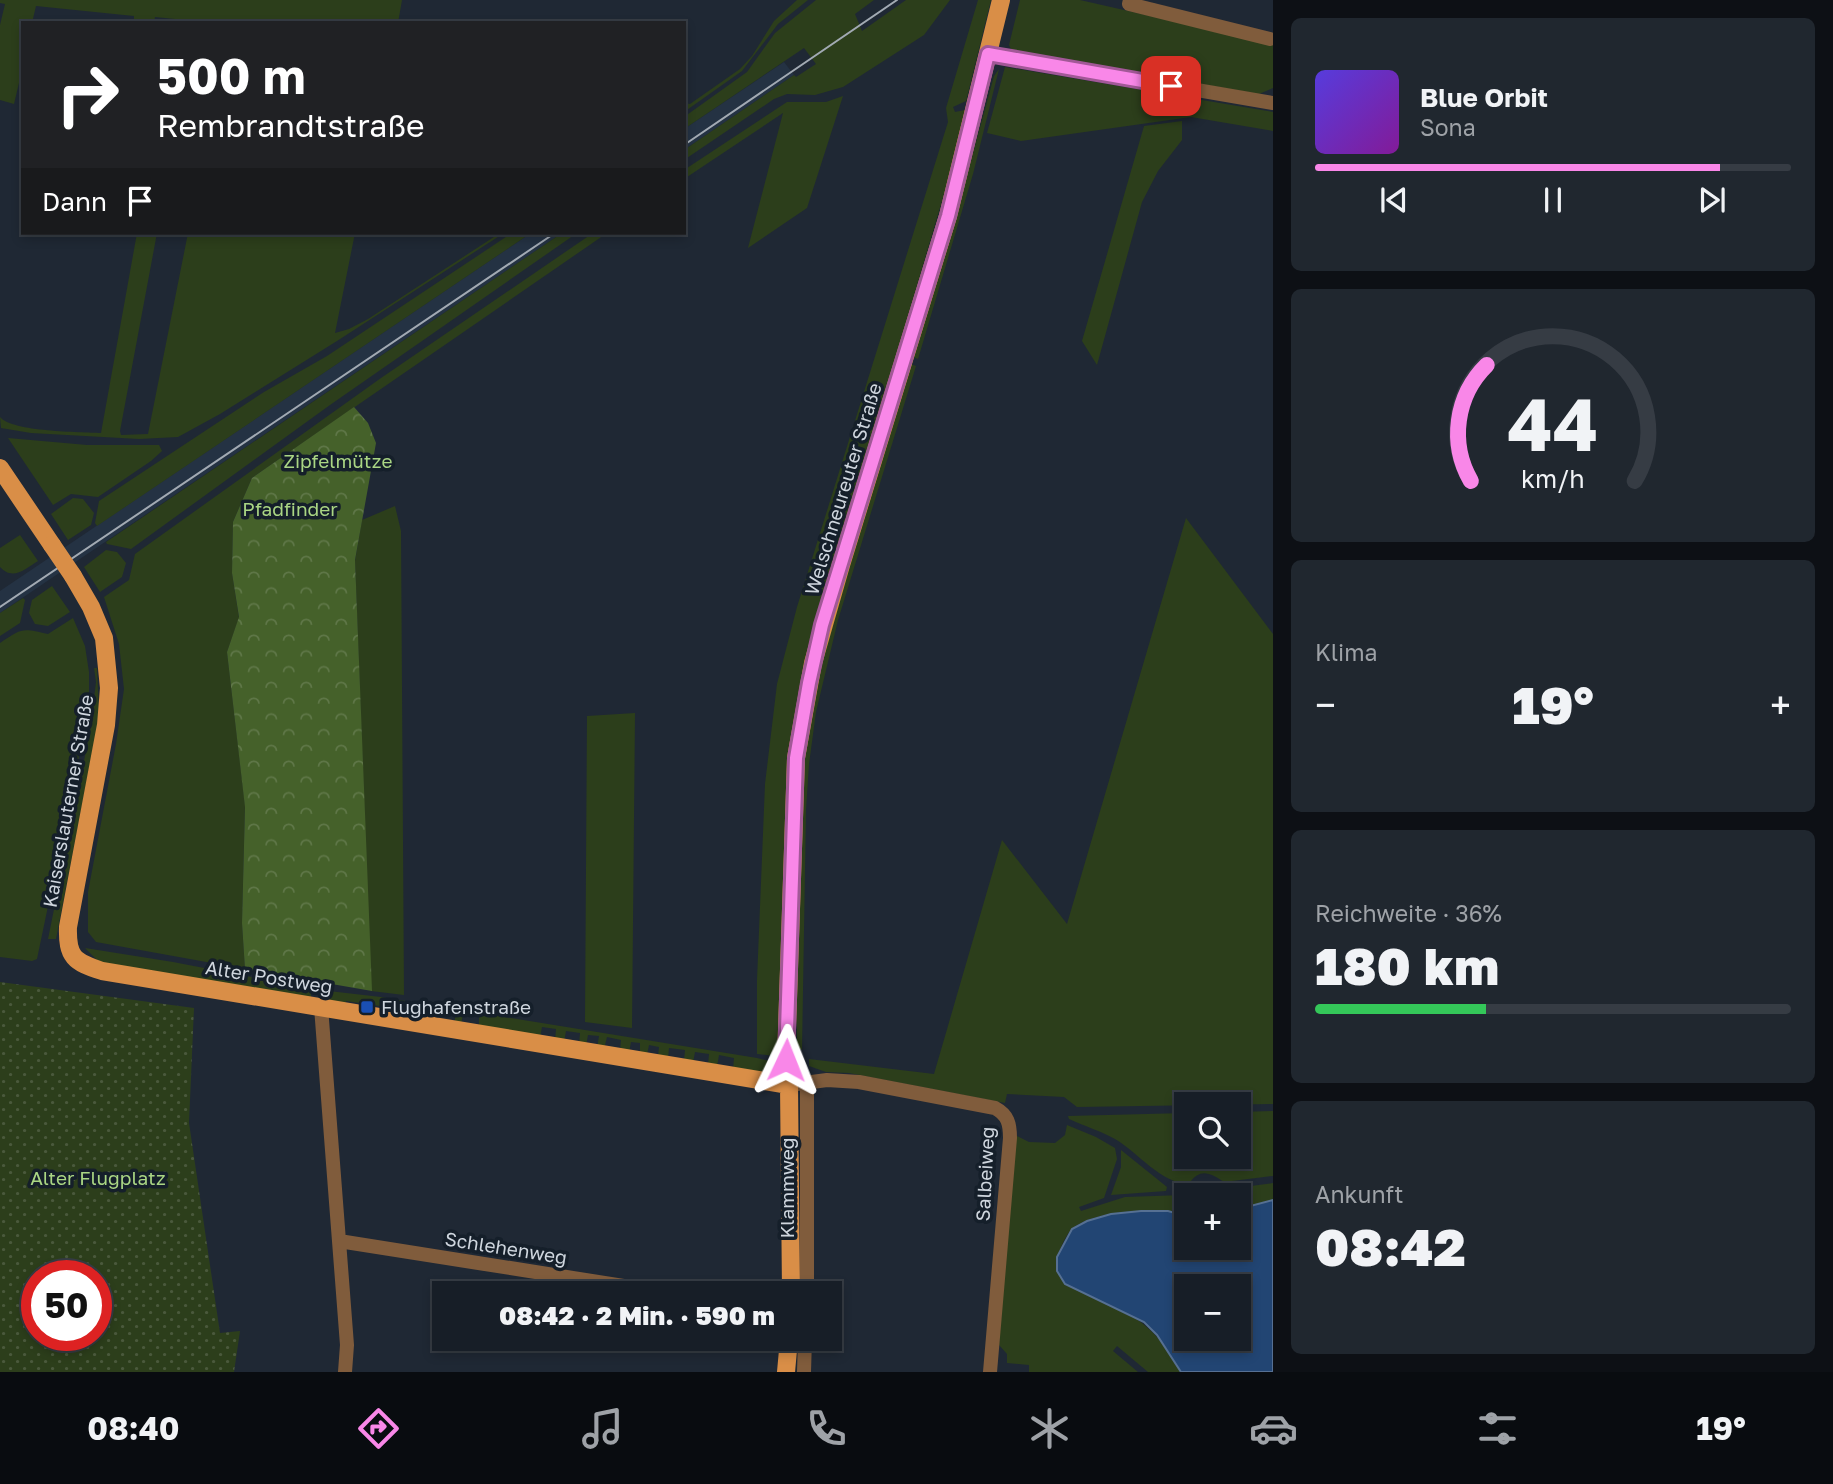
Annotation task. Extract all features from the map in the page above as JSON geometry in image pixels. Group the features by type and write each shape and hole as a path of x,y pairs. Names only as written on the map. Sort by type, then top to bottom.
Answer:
{"main road":[{"name":"Welschneureuter Straße","path":"798,1084 786,1060 792,820 796,758 805,703 822,625 948,216 1000,0"},
{"name":"Kaiserslauterner Straße","path":"0,468 92,607 104,638 109,667 106,725 68,927 68,947 76,960"},
{"name":"Alter Postweg","path":"76,960 102,971 798,1084"},
{"name":"Klammweg","path":"791,1281 798,1084"},
{"path":"786,1372 788,1351"}],"street":[{"path":"1130,0 1129,5 1270,39"},
{"path":"988,54 1273,103"},
{"path":"321,1007 348,1345 345,1372"},
{"name":"Salbeiweg","path":"798,1084 827,1080 859,1082 995,1108 1005,1115 1010,1127 1010,1138 990,1372"},
{"name":"Klammweg","path":"798,1084 806,1281"},
{"name":"Schlehenweg","path":"339,1241 592,1281"},
{"path":"804,1372 805,1351"}],"shaded area":[{"path":"784,62 794,75 686,149 686,128"},
{"path":"528,235 559,235 0,613 0,591"}],"green space":[{"path":"0,0 402,0 398,21 174,21 155,17 154,21 134,21 134,16 36,6 32,21 21,21 21,74 14,104 0,100 0,25 5,4 0,3"},
{"path":"797,0 808,0 778,24 742,71 686,111 686,103 690,104 740,69 752,56 774,21"},
{"path":"816,0 874,0 855,14 862,31 906,0 950,0 924,35 843,87 815,95 787,94 774,99 686,159 686,149 794,75 796,77 816,64 804,48 686,128 686,116 747,72 775,33"},
{"path":"978,0 991,0 966,101 953,107 955,112 965,110 957,150 807,656 797,699 790,756 782,996 776,1056 757,1054 757,980 765,784 777,684 797,607 948,122 946,108"},
{"path":"1020,0 1080,0 1273,44 1273,88 1259,94 1012,51 1009,45"},
{"path":"1005,67 1273,112 1273,131 1191,117 1021,141 987,133"},
{"path":"999,69 973,174 918,359 913,357 994,76"},
{"path":"843,96 807,208 748,248 783,113 686,178 686,169 787,102 826,102"},
{"path":"1182,121 1182,140 1158,171 1142,202 1097,365 1082,341 1144,126"},
{"path":"137,235 157,235 121,435 148,434 188,235 355,235 335,333 368,319 497,235 501,235 337,341 178,437 139,439 31,433 1,428 0,417 18,426 101,433"},
{"path":"509,235 528,235 97,526 95,523 99,501 264,392 327,356"},
{"path":"559,235 574,235 330,405 131,549 106,542"},
{"path":"590,235 604,235 252,478 233,522 232,573 239,618 227,652 245,805 242,923 245,969 96,942 88,932 88,892 124,689 119,644 104,597 129,580 135,554 381,378"},
{"path":"911,364 916,366 838,620 816,712 806,810 802,1050 797,1047 797,986 804,762 823,651"},
{"path":"354,407 368,423 376,443 355,560 372,991 245,969 242,923 245,807 227,652 239,617 232,573 233,522 252,478"},
{"path":"8,438 87,445 159,445 162,451 98,497 71,494 53,505"},
{"path":"73,498 83,499 94,513 91,525 68,540 51,514"},
{"path":"395,506 401,531 404,995 371,991 355,561 362,520"},
{"path":"1186,518 1273,634 1273,1104 1251,1104 1251,1092 1174,1092 1174,1106 1077,1107 1064,1097 1007,1094 1005,1103 849,1073 826,1072 809,1066 809,1059 934,1074 1002,840 1067,924"},
{"path":"20,535 38,561 24,570 10,573 0,567 0,548"},
{"path":"106,550 117,552 126,563 122,577 100,592 84,567"},
{"path":"52,586 70,612 48,626 35,624 29,613 32,600"},
{"path":"23,598 25,600 20,623 0,636 0,613"},
{"path":"73,618 85,646 89,697 37,959 32,961 0,957 0,643 22,631 48,634"},
{"path":"94,668 97,668 99,712 96,733 56,939 48,939 90,731 96,682"},
{"path":"635,713 632,1028 585,1022 587,716"},
{"path":"85,948 307,988 311,991 311,998 114,967 97,960"},
{"name":"Alter Flugplatz","path":"0,982 194,1008 189,1123 220,1333 240,1331 234,1372 0,1372"},
{"path":"320,990 381,997 774,1062 768,1073 733,1070 734,1058 719,1055 717,1067 708,1065 709,1054 695,1052 693,1063 684,1061 685,1050 669,1048 668,1059 658,1057 659,1047 649,1045 647,1055 640,1054 640,1043 631,1042 629,1053 620,1051 621,1040 607,1037 604,1049 597,1048 599,1036 588,1035 586,1046 579,1045 580,1033 566,1031 564,1042 555,1041 556,1029 542,1027 540,1038 479,1027 479,1017 463,1014 461,1025 455,1024 455,1013 424,1008 422,1018 416,1017 417,1007 398,1004 396,1013 390,1013 391,1002 381,1001 380,1006 346,1001 345,1005 324,1002"},
{"path":"1273,1111 1273,1176 1224,1182 1205,1173 1190,1183 1169,1179 1115,1139 1069,1119 1068,1116 1174,1113 1174,1169 1251,1169 1251,1112"},
{"path":"1067,1125 1115,1148 1117,1159 1104,1198 1079,1207 1081,1211 1125,1197 1174,1195 1174,1213 1124,1212 1083,1222 1068,1234 1057,1257 1065,1284 1118,1308 1146,1326 1170,1353 1181,1372 1148,1372 1117,1346 1113,1351 1138,1372 1029,1372 1029,1365 1007,1363 1007,1354 999,1345 1015,1135 1029,1142 1055,1143 1065,1135"},
{"path":"1121,1150 1167,1187 1166,1191 1111,1195 1121,1167"},
{"path":"1273,1183 1273,1200 1251,1206 1251,1186"}],"water":[{"path":"1273,1200 1273,1372 1181,1372 1157,1335 1144,1322 1065,1284 1057,1271 1057,1257 1072,1229 1111,1214 1174,1213 1174,1260 1251,1260 1251,1206"}],"tram line":[{"path":"686,144 897,0"},
{"path":"0,607 552,235"}],"place":[{"name":"Flughafenstraße","path":"367,1007"}],"route":[{"path":"786,1060 796,758 813,663 822,625 948,216 988,54 1171,86"}],"park label":[{"name":"Zipfelmütze","path":"338,461"},
{"name":"Pfadfinder","path":"290,509"}]}
